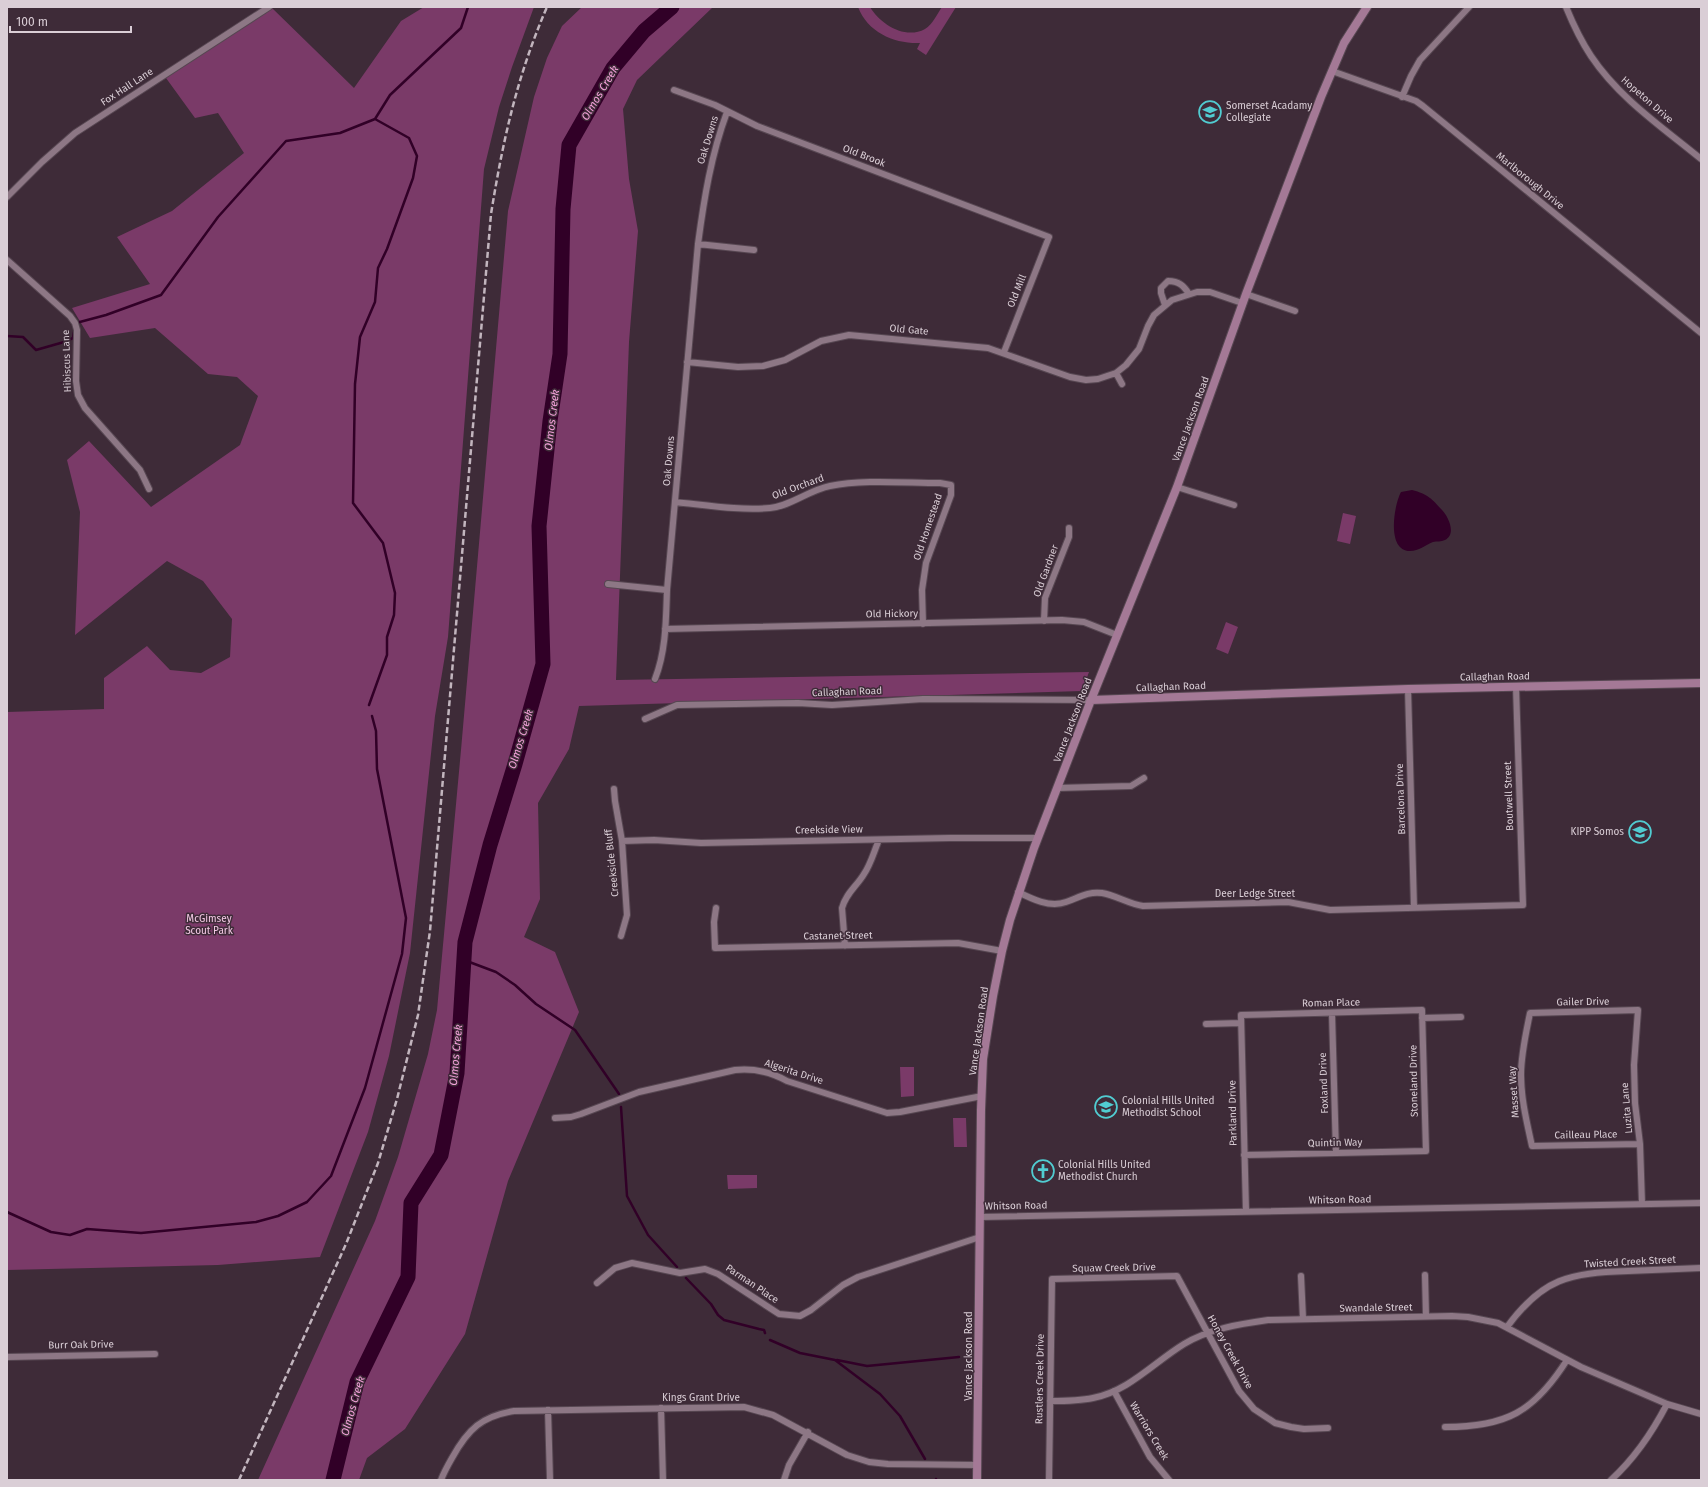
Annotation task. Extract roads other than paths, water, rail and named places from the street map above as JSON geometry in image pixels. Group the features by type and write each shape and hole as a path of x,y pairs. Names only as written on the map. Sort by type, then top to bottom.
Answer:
{"main road":[{"name":"Vance Jackson Road","path":"978,1480 983,1059 1002,951 1018,892 1037,838 1177,486 1242,303 1332,71 1344,43 1367,7"},
{"name":"Callaghan Road","path":"1091,700 1408,689 1701,683"}],"street":[{"name":"Fox Hall Lane","path":"7,197 42,162 75,133 268,7"},
{"path":"1402,97 1420,60 1469,7"},
{"name":"Hopeton Drive","path":"1566,7 1576,30 1591,56 1610,81 1632,103 1701,159"},
{"name":"Marlborough Drive","path":"1332,71 1416,101 1701,333"},
{"name":"Old Brook","path":"674,90 715,105 757,126 1049,237"},
{"name":"Oak Downs","path":"655,679 660,666 665,630 667,590 687,362 704,193 727,112"},
{"name":"Old Mill","path":"1004,352 1049,237"},
{"path":"698,244 754,250"},
{"name":"Hibiscus Lane","path":"7,260 70,316 75,323 77,330 76,381 78,395 85,408 140,470 149,489"},
{"path":"1165,305 1161,288 1168,281 1178,282 1183,285 1189,294"},
{"path":"1122,384 1116,373 1132,358 1139,348 1154,316 1172,300 1189,294 1210,292 1242,303"},
{"path":"1246,294 1295,312"},
{"name":"Old Gate","path":"687,362 738,366 763,366 784,360 821,341 849,335 988,348 1004,352 1076,379 1098,379 1116,373"},
{"name":"Old Orchard","path":"675,502 756,509 771,508 782,505 819,489 837,485 854,483 940,483 951,485"},
{"name":"Old Homestead","path":"923,624 922,590 926,563 951,495 951,485"},
{"path":"1177,486 1234,505"},
{"name":"Old Gardner","path":"1044,621 1045,598 1069,537 1069,528"},
{"path":"608,584 667,590"},
{"name":"Old Hickory","path":"665,630 1044,621 1084,622 1117,635"},
{"name":"Boutwell Street","path":"1516,687 1523,905"},
{"name":"Barcelona Drive","path":"1408,689 1414,908"},
{"name":"Callaghan Road","path":"645,719 677,705 798,703 832,705 923,699 1091,700"},
{"path":"1057,788 1131,786 1144,778"},
{"name":"Creekside Bluff","path":"614,788 622,841 627,915 621,936"},
{"name":"Creekside View","path":"622,841 654,840 701,843 1037,838"},
{"path":"845,946 842,908 854,885 865,873 879,840"},
{"name":"Deer Ledge Street","path":"1018,892 1037,900 1052,904 1065,903 1086,893 1102,893 1131,904 1143,906 1288,902 1330,910 1523,905"},
{"name":"Castanet Street","path":"716,908 714,922 715,948 958,943 1002,951"},
{"name":"Roman Place","path":"1241,1015 1332,1014 1422,1010"},
{"name":"Stoneland Drive","path":"1422,1010 1426,1151"},
{"name":"Gailer Drive","path":"1530,1013 1638,1010"},
{"name":"Luzita Lane","path":"1638,1010 1634,1065 1635,1103 1640,1144 1642,1204"},
{"name":"Masset Way","path":"1530,1013 1523,1050 1521,1075 1523,1102 1532,1146"},
{"name":"Foxland Drive","path":"1332,1014 1336,1153"},
{"name":"Parkland Drive","path":"1241,1015 1246,1211"},
{"path":"1422,1018 1461,1017"},
{"path":"1206,1024 1241,1023"},
{"name":"Algerita Drive","path":"555,1118 571,1117 581,1114 639,1092 654,1088 748,1068 775,1075 788,1081 887,1112 900,1112 982,1096"},
{"name":"Cailleau Place","path":"1532,1146 1640,1144"},
{"name":"Quintin Way","path":"1244,1155 1426,1151"},
{"name":"Whitson Road","path":"980,1217 1701,1203"},
{"name":"Parman Place","path":"597,1283 615,1268 632,1263 680,1273 707,1269 718,1274 779,1314 800,1316 811,1310 843,1285 858,1277 980,1237"},
{"name":"Twisted Creek Street","path":"1506,1327 1522,1308 1538,1293 1548,1286 1568,1277 1596,1272 1701,1268"},
{"path":"1425,1275 1426,1316"},
{"name":"Squaw Creek Drive","path":"1052,1279 1177,1276"},
{"name":"Honey Creek Drive","path":"1177,1276 1244,1397 1260,1414 1275,1423 1291,1427 1304,1429 1328,1428"},
{"path":"1301,1276 1303,1319"},
{"name":"Rustlers Creek Drive","path":"1049,1480 1052,1279"},
{"name":"Swandale Street","path":"1050,1401 1081,1400 1114,1391 1140,1376 1164,1357 1185,1344 1208,1334 1243,1323 1268,1320 1426,1316 1468,1317 1483,1319 1506,1327 1567,1360 1666,1404 1701,1414"},
{"name":"Burr Oak Drive","path":"7,1356 155,1354"},
{"path":"1445,1427 1480,1425 1494,1422 1517,1413 1528,1406 1547,1389 1567,1360"},
{"name":"Warriors Creek","path":"1114,1391 1150,1457 1169,1480"},
{"path":"1611,1480 1629,1462 1646,1440 1666,1404"},
{"name":"Kings Grant Drive","path":"442,1477 464,1437 480,1422 500,1413 548,1410 734,1406 754,1408 773,1415 808,1432 847,1455 869,1462 888,1464 978,1465"},
{"path":"661,1408 663,1480"},
{"path":"548,1410 550,1480"},
{"path":"784,1480 790,1465 808,1432"}],"waterway":[{"path":"76,323 106,315 161,295 218,217 286,141 340,133 375,119 390,95 461,28 468,7"},
{"name":"Olmos Creek","path":"333,1480 357,1382 408,1277 411,1203 441,1155 457,1073 465,942 490,845 515,764 543,664 539,526 550,421 560,354 563,209 569,145 613,68 644,31 672,7"},
{"path":"369,705 387,655 387,637 394,615 395,593 383,543 353,503 355,384 360,337 375,302 378,268 387,249 413,178 417,156 409,138 375,119"},
{"path":"7,336 23,337 36,350 73,338 74,332"},
{"path":"7,1212 51,1232 70,1235 87,1229 141,1233 256,1222 278,1216 307,1202 331,1176 365,1088 402,954 406,918 377,769 376,731 372,716"},
{"path":"464,960 496,972 515,985 536,1004 575,1030 619,1094"},
{"path":"621,1107 627,1196 648,1235 677,1267"},
{"path":"686,1278 724,1320 764,1330 765,1333"},
{"path":"770,1340 800,1353 835,1360 880,1394 900,1416 925,1459"},
{"path":"837,1360 867,1366 959,1357"}],"railway":[{"path":"239,1480 346,1244 378,1163 397,1099 418,1015 430,931 491,214 506,134 519,83 536,33 547,7"}],"place":[{"name":"Somerset Acadamy Collegiate","path":"1210,112"},
{"name":"KIPP Somos","path":"1640,832"},
{"name":"Colonial Hills United Methodist School","path":"1106,1107"},
{"name":"Colonial Hills United Methodist Church","path":"1043,1171"}],"park label":[{"name":"McGimsey Scout Park","path":"209,924"}]}
